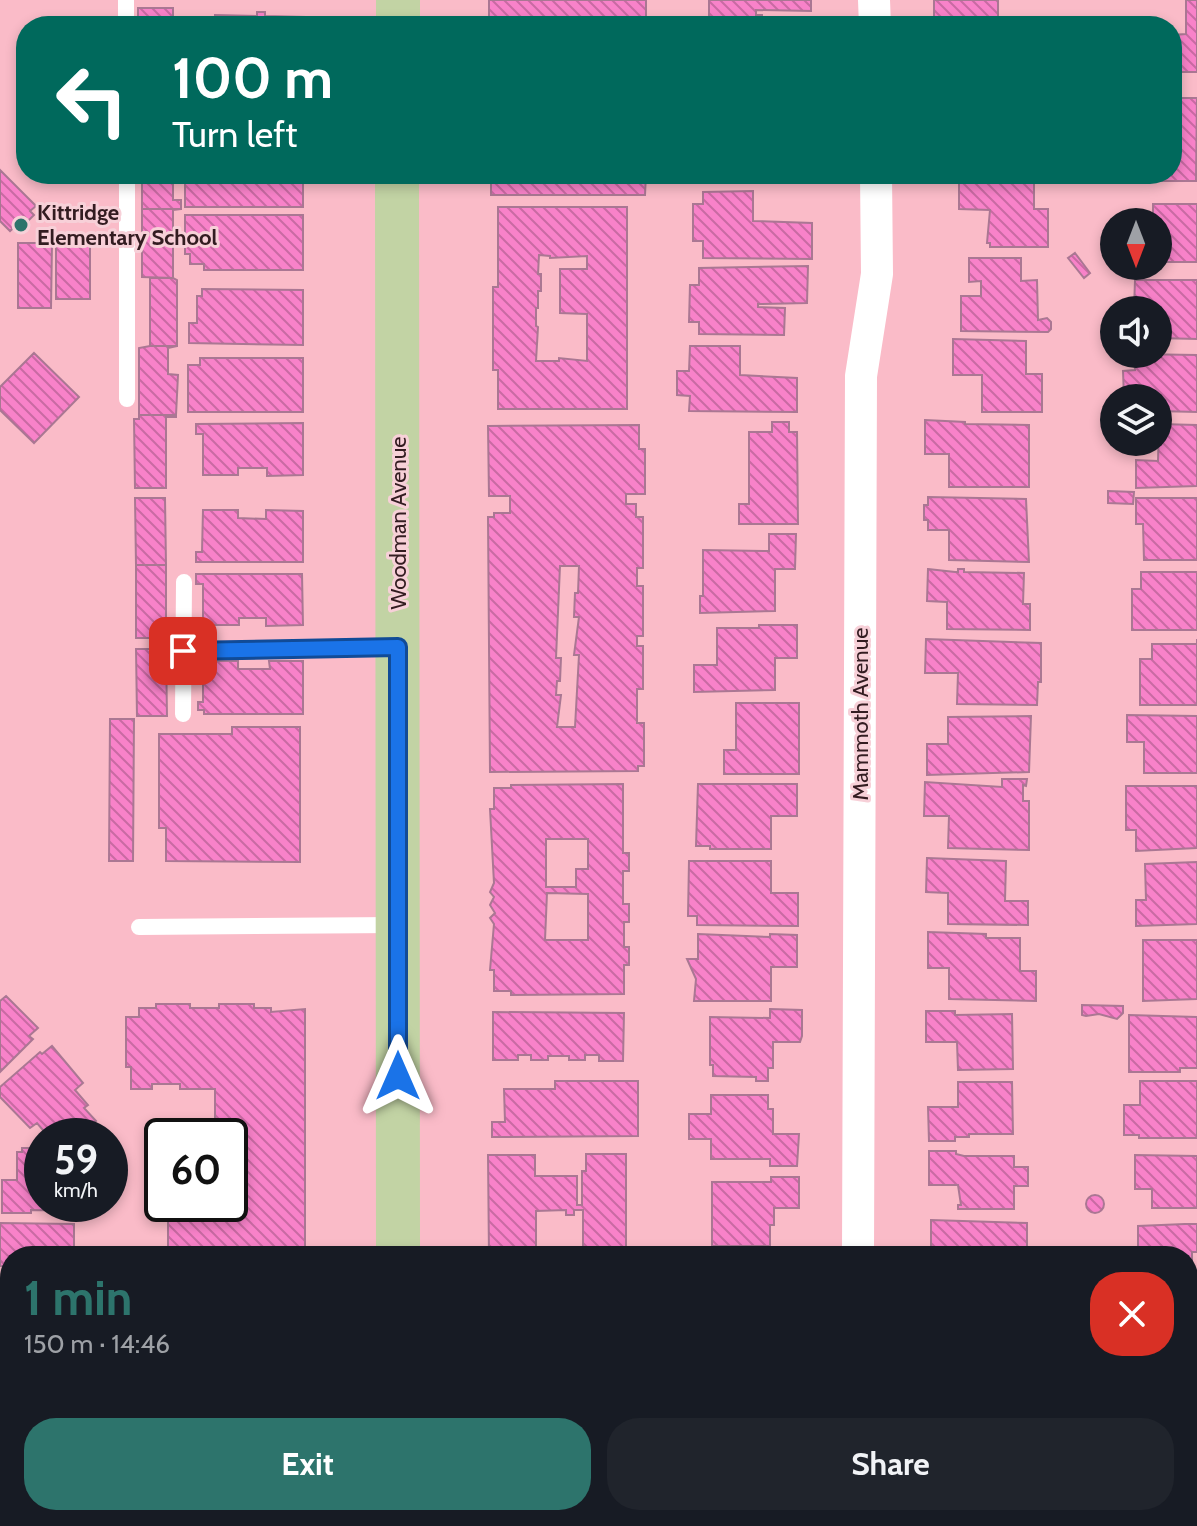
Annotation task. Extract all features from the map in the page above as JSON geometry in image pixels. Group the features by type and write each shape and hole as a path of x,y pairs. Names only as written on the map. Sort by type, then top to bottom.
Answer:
{"main road":[{"name":"Woodman Avenue","path":"397,184 398,1246"}],"street":[{"name":"Mammoth Avenue","path":"858,1246 861,376 877,274 876,184"}],"lane":[{"path":"127,184 127,399"},
{"path":"183,714 184,582"},
{"path":"183,651 398,647"},
{"path":"139,927 398,925"}],"building":[{"path":"489,0 646,0 646,16 489,16"},
{"path":"709,0 811,0 811,11 756,10 756,15 762,16 709,16"},
{"path":"934,0 998,0 998,16 934,16"},
{"path":"1186,0 1197,0 1197,72 1182,72 1182,34 1186,34"},
{"path":"138,8 173,8 173,16 138,16"},
{"path":"1182,98 1197,98 1196,181 1182,181"},
{"path":"0,170 36,206 30,211 34,215 26,223 22,220 10,231 0,221"},
{"path":"142,184 173,184 173,200 181,200 181,209 142,209"},
{"path":"185,184 303,184 303,207 185,207"},
{"path":"491,184 646,184 645,195 491,195"},
{"path":"959,184 1034,184 1034,209 1048,209 1048,247 990,247 987,243 990,210 959,209"},
{"path":"753,191 753,221 812,223 812,259 703,258 703,241 693,241 693,204 703,204 703,192"},
{"path":"1153,204 1197,204 1197,262 1172,262 1172,208 1153,208"},
{"path":"498,207 627,207 627,409 498,409 498,370 493,370 493,287 498,287","holes":["539,255 587,256 587,269 560,269 560,313 587,314 587,361 559,358 559,361 536,361 536,308 538,291 541,291"]},
{"path":"142,209 181,209 173,210 173,278 142,277"},
{"path":"185,215 303,215 303,270 204,270 204,264 190,264 190,254 185,254"},
{"path":"18,243 52,243 51,308 18,308"},
{"path":"56,245 90,245 90,299 56,299"},
{"path":"1075,253 1090,273 1084,278 1068,258"},
{"path":"969,258 1021,258 1021,281 1037,280 1038,320 1047,318 1051,329 1048,332 961,331 961,296 981,296 981,281 969,282"},
{"path":"808,266 807,303 758,304 758,307 785,308 784,335 699,334 699,322 689,322 690,285 699,285 699,268"},
{"path":"150,278 177,280 177,346 150,346"},
{"path":"1135,280 1197,280 1197,339 1172,338 1172,296 1134,296"},
{"path":"202,289 303,290 303,345 189,343 189,323 197,323 197,296 202,296"},
{"path":"953,339 1026,341 1026,374 1042,374 1042,412 982,412 982,375 953,375"},
{"path":"177,346 168,348 168,374 178,375 176,415 139,415 139,348"},
{"path":"690,346 740,346 740,375 797,378 797,412 689,411 690,396 677,395 677,371 689,371"},
{"path":"34,353 79,397 34,443 0,410 0,387"},
{"path":"1172,355 1197,355 1197,412 1172,411 1172,384 1123,384 1123,371 1172,368"},
{"path":"200,358 303,358 303,412 188,412 188,365 200,365"},
{"path":"139,415 176,415 166,417 166,488 135,488 134,419 139,419"},
{"path":"925,420 1029,425 1029,487 949,487 949,454 925,454"},
{"path":"772,422 789,422 789,432 797,432 798,524 739,524 739,504 749,504 749,432 772,432"},
{"path":"303,423 303,475 267,476 267,468 238,468 238,475 203,475 203,434 196,434 196,424"},
{"path":"1172,424 1197,425 1197,486 1136,488 1136,460 1158,461 1158,456 1172,456"},
{"path":"639,425 639,449 645,449 645,494 626,494 626,504 636,504 636,517 643,517 643,568 637,568 637,586 643,586 643,636 637,636 637,646 643,646 643,689 637,689 637,723 644,723 644,766 638,766 638,771 490,772 488,517 494,517 494,513 510,513 510,496 489,496 488,426","holes":["560,566 579,566 574,617 579,617 574,655 579,655 575,727 557,727 561,695 556,695 561,658 556,658"]},
{"path":"1108,491 1134,492 1133,504 1108,503"},
{"path":"928,497 1026,499 1029,562 949,560 949,530 928,530 928,520 924,520 924,505 928,505"},
{"path":"135,498 165,498 166,565 136,565"},
{"path":"1136,498 1197,498 1197,560 1144,560 1143,524 1136,524"},
{"path":"203,510 238,510 238,518 266,519 266,510 303,511 303,562 196,562 196,552 202,552"},
{"path":"769,534 796,534 795,569 775,569 775,611 700,613 703,550 769,551"},
{"path":"136,565 166,565 166,638 136,638"},
{"path":"928,569 1024,573 1023,604 1030,604 1030,630 947,629 947,602 927,601"},
{"path":"1141,572 1197,572 1197,630 1132,630 1132,589 1141,589"},
{"path":"196,574 302,574 303,625 266,626 266,618 239,618 239,625 203,625 203,584 196,584"},
{"path":"759,625 797,625 797,658 775,658 775,690 694,692 694,665 717,665 717,628 759,628"},
{"path":"926,639 1041,643 1041,682 1038,682 1037,705 957,704 958,673 925,673"},
{"path":"1152,644 1197,644 1197,705 1140,705 1140,659 1152,659"},
{"path":"136,649 166,649 167,716 137,716"},
{"path":"203,661 238,661 238,669 270,669 269,661 303,661 303,714 204,714 204,710 198,710 198,702 203,702"},
{"path":"736,703 799,703 799,774 724,774 724,750 736,750"},
{"path":"1127,715 1197,716 1197,773 1144,773 1144,742 1127,742"},
{"path":"1031,716 1029,772 927,775 927,744 948,744 948,717"},
{"path":"110,719 134,719 133,861 109,861"},
{"path":"232,727 300,727 300,862 166,861 166,828 159,828 159,734 232,734"},
{"path":"1002,779 1027,779 1026,786 1023,785 1023,801 1029,801 1029,850 948,848 949,816 924,816 925,782 1002,787"},
{"path":"623,784 623,853 629,853 629,871 623,871 623,904 629,904 629,922 624,922 624,947 629,947 629,965 624,965 624,994 511,995 511,991 494,991 494,970 490,970 494,924 490,918 495,913 490,905 494,897 490,892 494,883 490,809 494,809 494,788 511,788 511,785","holes":["546,839 588,839 588,869 576,869 576,887 546,887","547,893 588,894 588,940 545,940"]},
{"path":"698,784 797,784 797,816 771,816 771,849 710,849 710,846 696,846"},
{"path":"1126,786 1197,786 1197,848 1136,851 1136,830 1126,830"},
{"path":"927,858 1006,861 1005,901 1028,901 1028,925 948,924 948,893 926,892"},
{"path":"689,861 771,861 771,893 798,893 798,926 697,925 697,916 688,916"},
{"path":"1197,862 1197,924 1136,926 1136,900 1146,900 1145,864"},
{"path":"928,932 1020,938 1020,971 1036,971 1036,1001 949,999 949,968 928,968"},
{"path":"698,934 797,935 797,967 771,967 771,1001 694,1001 696,979 687,959 698,959"},
{"path":"1143,940 1197,940 1197,999 1143,1001"},
{"path":"6,996 38,1028 29,1036 33,1039 0,1072 0,1001"},
{"path":"156,1004 219,1008 219,1004 254,1004 254,1008 271,1008 271,1012 305,1009 305,1246 168,1246 168,1222 248,1222 248,1118 215,1118 215,1089 180,1089 180,1084 152,1084 152,1089 131,1089 131,1067 126,1067 126,1017 139,1017 139,1008 156,1008"},
{"path":"1082,1005 1123,1006 1123,1013 1117,1019 1099,1014 1086,1016 1082,1015"},
{"path":"770,1009 802,1010 802,1036 800,1042 773,1042 773,1068 768,1068 768,1081 756,1081 756,1077 713,1076 713,1065 710,1065 710,1017 770,1018"},
{"path":"926,1011 955,1011 955,1015 1012,1014 1013,1069 958,1070 957,1042 926,1042"},
{"path":"493,1012 624,1013 623,1061 599,1061 599,1055 585,1055 585,1060 548,1056 548,1060 531,1060 531,1055 518,1055 518,1060 493,1060"},
{"path":"1129,1015 1197,1017 1197,1068 1180,1068 1180,1072 1129,1072"},
{"path":"52,1046 83,1083 75,1090 88,1105 84,1108 93,1118 24,1118 24,1122 0,1097 0,1087 40,1052 42,1054"},
{"path":"555,1081 638,1081 638,1136 492,1137 492,1122 505,1122 504,1089 555,1089"},
{"path":"1140,1081 1197,1081 1197,1138 1124,1135 1124,1105 1140,1105"},
{"path":"958,1082 1012,1082 1013,1134 969,1134 969,1137 955,1137 955,1141 929,1141 928,1107 958,1107"},
{"path":"711,1095 768,1095 768,1109 773,1109 773,1134 799,1134 797,1166 770,1166 770,1159 711,1159 711,1139 689,1139 689,1114 711,1114"},
{"path":"24,1148 24,1213 2,1213 2,1180 17,1180 17,1152 22,1152"},
{"path":"929,1151 956,1151 956,1154 964,1156 1014,1156 1014,1167 1028,1167 1028,1186 1014,1186 1014,1209 958,1209 961,1205 958,1185 929,1185"},
{"path":"586,1154 626,1154 626,1246 583,1246 583,1210 574,1210 574,1215 566,1215 566,1210 536,1211 536,1246 489,1246 488,1155 535,1155 535,1176 577,1176 577,1205 582,1205 582,1171 586,1171"},
{"path":"1135,1155 1197,1156 1197,1208 1152,1208 1152,1189 1135,1189"},
{"path":"771,1177 799,1177 799,1208 774,1208 770,1246 712,1246 712,1182 771,1182"},
{"path":"1095,1195 1104,1204 1095,1213 1086,1204"},
{"path":"931,1220 1027,1223 1027,1246 931,1246"},
{"path":"0,1223 74,1224 74,1246 0,1246"},
{"path":"1197,1224 1197,1246 1138,1246 1138,1226"}],"place":[{"name":"Kittridge Elementary School","path":"21,225"}],"route":[{"path":"183,651 398,647 398,1076"}]}
